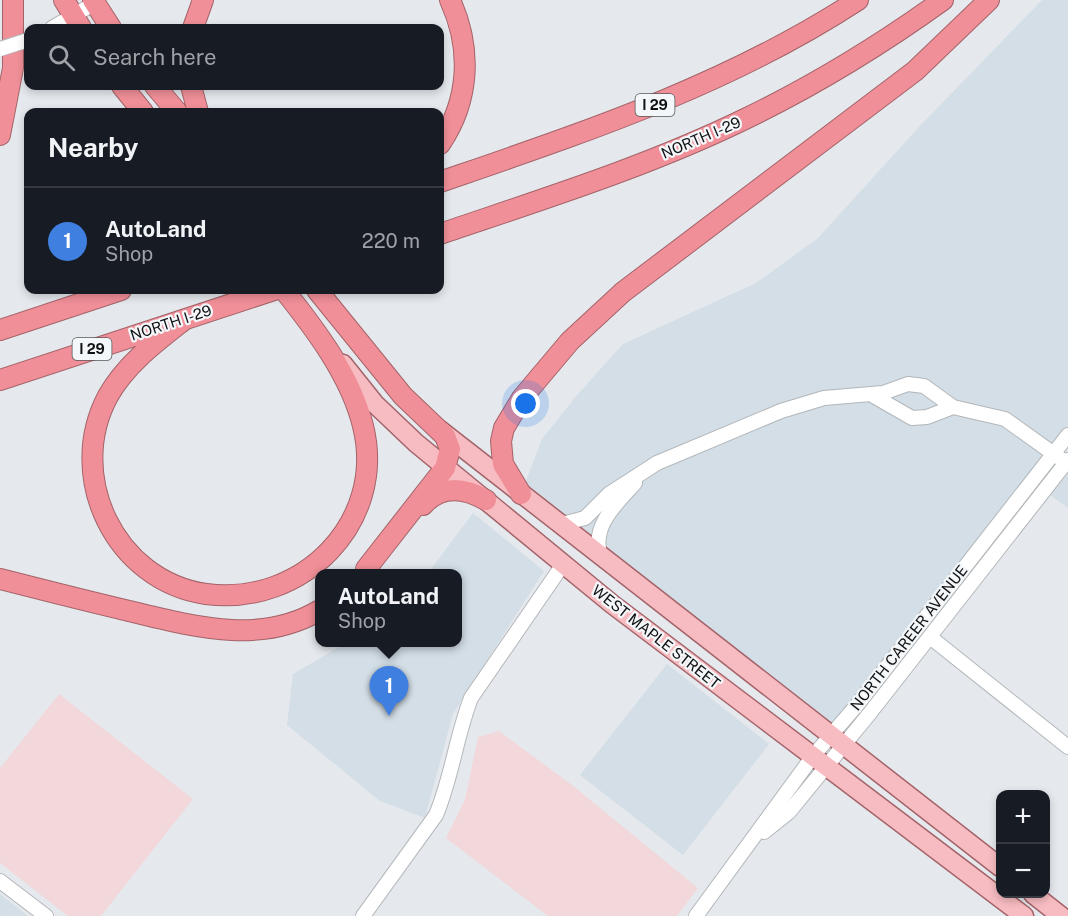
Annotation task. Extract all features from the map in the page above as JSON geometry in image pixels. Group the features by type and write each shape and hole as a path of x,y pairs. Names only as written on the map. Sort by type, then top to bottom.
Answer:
{"highway":[{"path":"0,135 14,68 14,0"},
{"path":"194,24 203,0"},
{"path":"444,136 458,109 465,75 462,34 450,0"},
{"name":"I 29","path":"444,181 613,122 702,85 775,49 858,0"},
{"name":"NORTH I-29","path":"444,233 627,169 741,121 871,48 943,0"},
{"path":"521,494 504,464 501,441 504,428 522,399 570,341 623,292 915,71 989,0"},
{"path":"96,1 109,24"},
{"path":"125,90 140,108"},
{"path":"158,90 174,108"},
{"path":"191,90 197,108"},
{"path":"0,330 110,294"},
{"name":"NORTH I-29","path":"0,380 262,294"},
{"path":"184,320 131,366 114,386 102,412 91,454 96,497 107,524 139,563 152,574 186,589 223,596 268,590 310,569 331,550 348,528 363,495 368,459 363,424 350,390 314,328 287,294"},
{"path":"320,294 403,396 448,441 450,458 445,468 366,569"},
{"path":"366,569 427,500 435,494 463,490 486,500"},
{"path":"0,579 213,629 265,629 300,620 315,612"}],"main road":[{"name":"WEST MAPLE STREET","path":"314,328 382,411 445,468 677,655 1024,916"},
{"name":"WEST MAPLE STREET","path":"434,425 555,522 996,864"},
{"path":"1038,898 1061,916"}],"street":[{"path":"58,24 96,1"},
{"path":"0,49 24,41"},
{"path":"555,522 566,523 585,518 609,494 646,469 736,429 806,403 840,396 872,395 908,384 930,389 953,407 1005,419 1067,462"},
{"path":"872,395 912,418 927,417 953,407"},
{"name":"NORTH CAREER AVENUE","path":"836,741 857,705 1068,435"},
{"name":"NORTH CAREER AVENUE","path":"696,916 751,841 836,741 930,637 1067,462"},
{"path":"601,557 596,544 600,528 646,469"},
{"path":"363,916 436,815 444,798 456,742 471,698 564,563"},
{"path":"930,637 1068,747"},
{"path":"0,881 46,916"}],"shaded area":[{"path":"1042,0 1068,0 1068,435 830,736 521,494 542,439 578,394 623,344 756,283 818,238 918,128"},
{"path":"1068,474 1068,508 1050,495"},
{"path":"473,513 544,571 453,714 425,818 380,801 287,725 293,674 339,647 462,647 462,569 431,569"},
{"path":"667,664 769,744 683,855 580,775"},
{"path":"59,694 193,799 101,916 68,916 0,863 0,768"},
{"path":"499,731 572,785 698,888 677,916 548,916 446,838 465,799 478,737"},
{"path":"0,894 28,916 0,916"}],"place":[{"name":"AutoLand","path":"389,716"}]}
